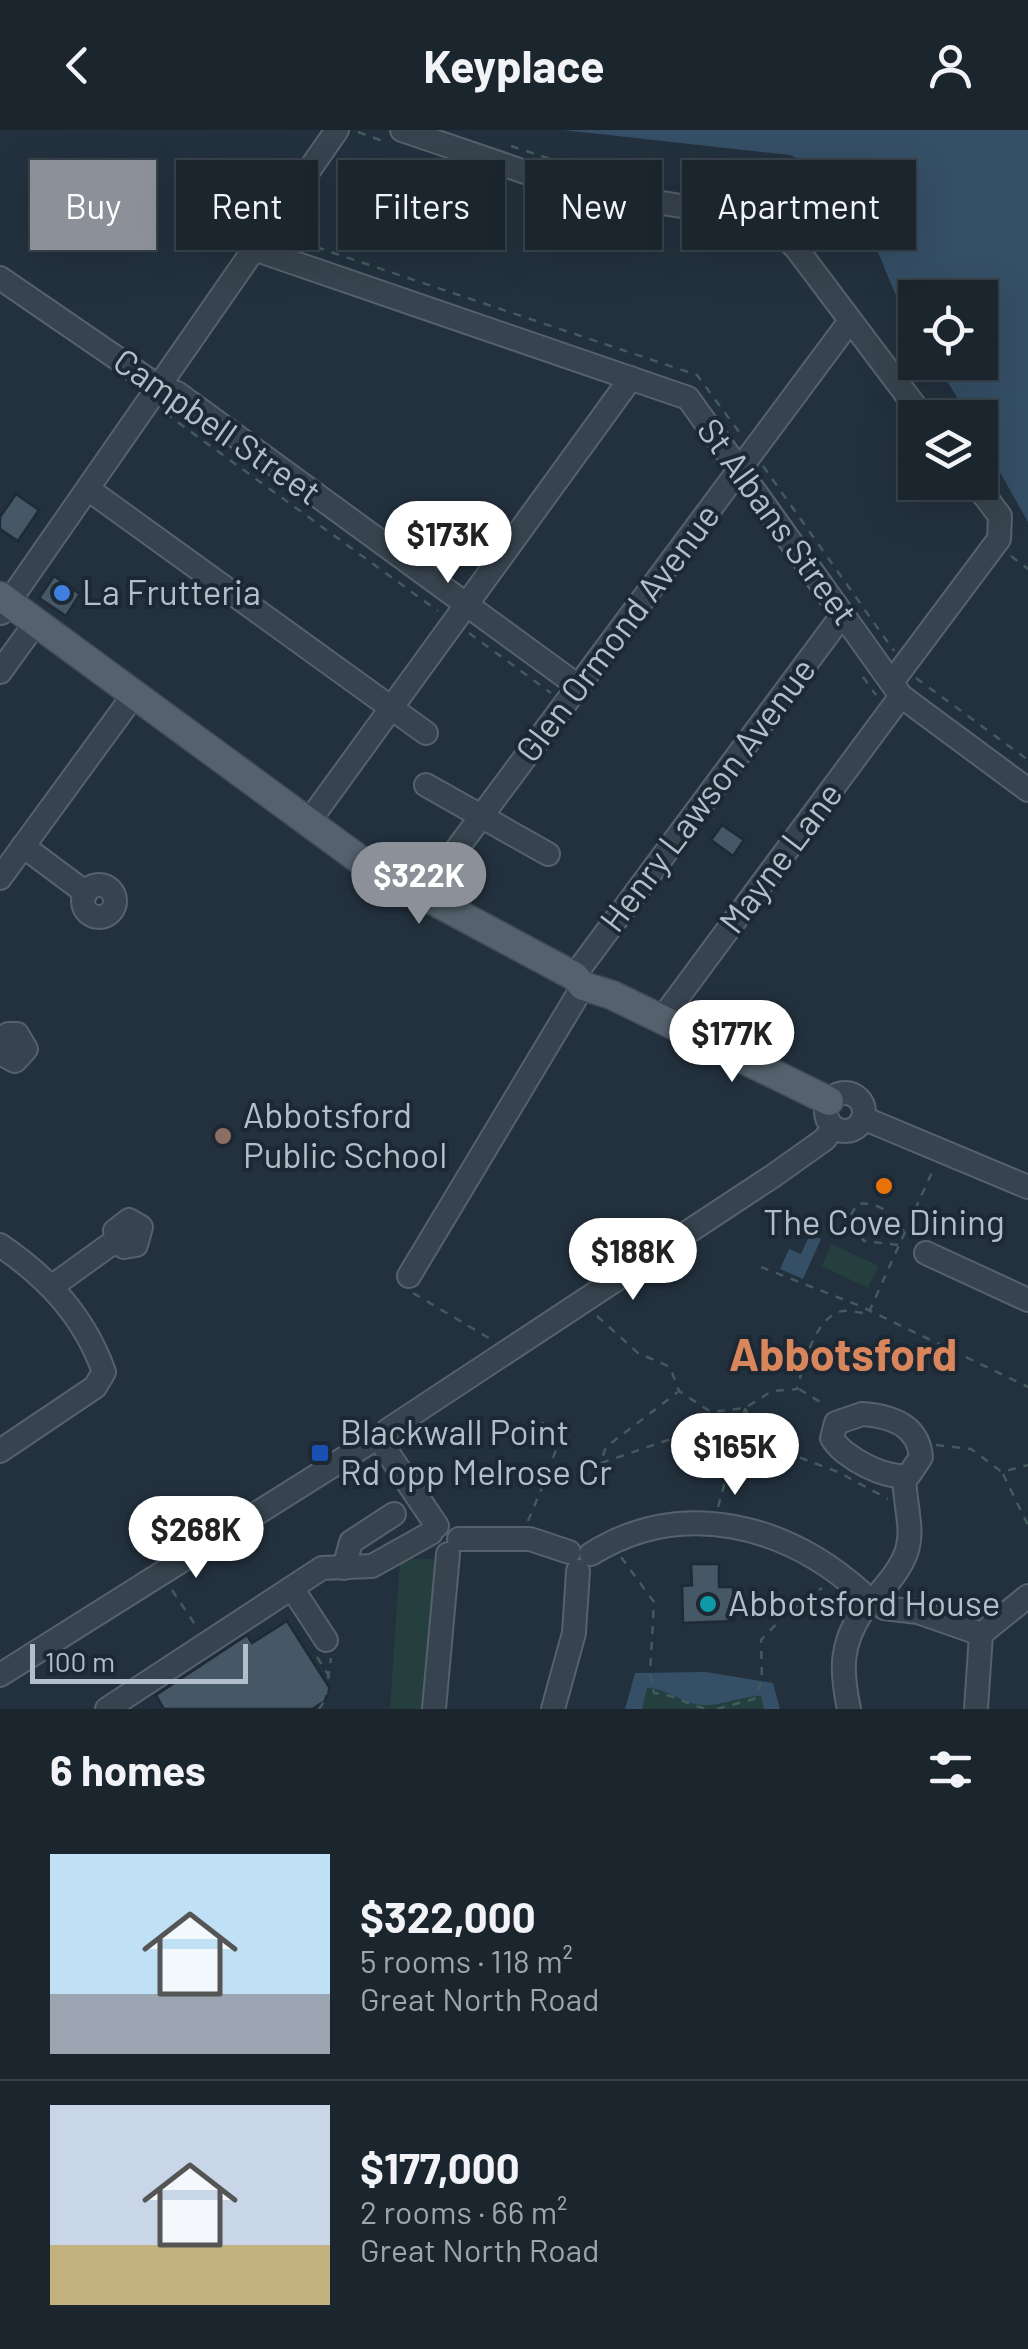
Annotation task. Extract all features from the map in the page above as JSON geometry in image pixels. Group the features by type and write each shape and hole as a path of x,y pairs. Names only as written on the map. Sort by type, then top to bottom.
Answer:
{"main road":[{"path":"3,606 103,674 307,824 422,896 831,1114"}],"street":[{"path":"316,160 337,130"},
{"path":"402,130 575,188 756,218 779,231 796,248 910,400"},
{"path":"3,606 253,250"},
{"name":"St Albans Street","path":"257,250 688,398 751,467 842,614 901,678 1028,790"},
{"name":"Campbell Street","path":"0,278 158,387 177,393 460,613 578,686"},
{"name":"Glen Ormond Avenue","path":"422,896 578,686 751,467 850,321"},
{"path":"307,824 631,378"},
{"path":"88,488 426,733"},
{"name":"Mayne Lane","path":"661,1020 999,539 1000,516 988,500"},
{"name":"Henry Lawson Avenue","path":"409,1276 579,981 842,614"},
{"path":"0,672 33,626"},
{"path":"0,878 133,696"},
{"path":"426,785 548,854"},
{"path":"23,846 86,893"},
{"path":"0,1041 17,1034 26,1049 15,1061 0,1054"},
{"path":"0,1675 381,1441 758,1186 825,1139 831,1114 838,1094 851,1094 863,1105 863,1118 850,1130 831,1114"},
{"path":"863,1118 1028,1187"},
{"path":"54,1285 118,1242"},
{"path":"0,1246 54,1285 91,1341 104,1372 96,1387 0,1451"},
{"path":"926,1253 1028,1300"},
{"path":"849,1709 842,1661 846,1636 868,1597 906,1554 913,1529 901,1489 840,1450 832,1438 836,1423 862,1414 891,1419 915,1435 920,1447 916,1467 901,1489"},
{"path":"381,1441 434,1530"},
{"path":"344,1568 351,1542 394,1514"},
{"path":"454,1546 530,1539 579,1559 625,1536 684,1524 734,1524 782,1538 820,1558 868,1597 982,1634"},
{"path":"107,1709 322,1568 372,1566 434,1530 452,1527 454,1546 434,1709"},
{"path":"553,1709 574,1633 579,1559"},
{"path":"292,1588 326,1640"},
{"path":"976,1709 982,1634 1028,1596"}],"path":[{"path":"506,145 555,160"},
{"path":"318,248 698,375 743,437"},
{"path":"164,412 460,613 552,694"},
{"path":"751,467 901,678 1028,760"},
{"path":"1011,550 1016,563 1028,569"},
{"path":"868,1314 932,1172"},
{"path":"899,1244 864,1241 850,1217 852,1210 858,1204 872,1204 893,1216 904,1233"},
{"path":"761,1268 1028,1387"},
{"path":"409,1276 410,1291 494,1340"},
{"path":"797,1389 807,1356 830,1317 841,1311 868,1314"},
{"path":"596,1315 638,1353 670,1368 679,1391 711,1412"},
{"path":"546,1478 569,1467 600,1464 671,1439 711,1412 745,1408 772,1392 797,1389 821,1399 836,1423"},
{"path":"600,1464 606,1446 679,1391"},
{"path":"745,1408 761,1443 838,1472 891,1501 901,1489"},
{"path":"714,1524 745,1408"},
{"path":"524,1530 556,1450 542,1422"},
{"path":"920,1447 971,1449 1002,1472 1028,1526"},
{"path":"1002,1472 1028,1465"},
{"path":"618,1552 654,1602 650,1674 654,1694 670,1694 693,1707 710,1709"},
{"path":"717,1709 754,1696 762,1681 761,1640 782,1618 832,1581 846,1591 868,1597"},
{"path":"171,1588 208,1643"}],"green space":[{"path":"831,1244 879,1266 868,1288 822,1266"},
{"path":"400,1559 436,1559 427,1709 390,1709"},
{"path":"646,1688 699,1704 761,1696 764,1709 642,1709"}],"water":[{"path":"563,130 1028,130 1028,522 998,469 998,400 959,400 946,380 998,380 998,280 898,280 898,298 877,250 916,250 916,160 799,160 790,155"},
{"path":"810,1234 821,1239 803,1279 780,1269 789,1249 801,1254"},
{"path":"706,1672 773,1683 780,1709 764,1709 761,1696 703,1705 647,1688 642,1709 625,1709 635,1673"}],"building":[{"path":"16,494 39,510 18,541 0,529 0,517"},
{"name":"La Frutteria","path":"54,576 80,594 66,616 39,598"},
{"path":"722,825 744,840 733,856 711,840"},
{"name":"Abbotsford House","path":"691,1564 719,1564 719,1587 733,1587 734,1621 683,1623 682,1586 692,1585"},
{"path":"287,1621 329,1687 325,1701 312,1709 164,1709 156,1695 247,1635 252,1643"}],"place":[{"name":"La Frutteria","path":"62,593"},
{"name":"Abbotsford Public School","path":"223,1136"},
{"name":"The Cove Dining","path":"884,1186"},
{"name":"Blackwall Point Rd opp Melrose Cr","path":"320,1453"},
{"name":"Abbotsford House","path":"708,1604"}],"district":[{"name":"Abbotsford","path":"843,1355"}]}
